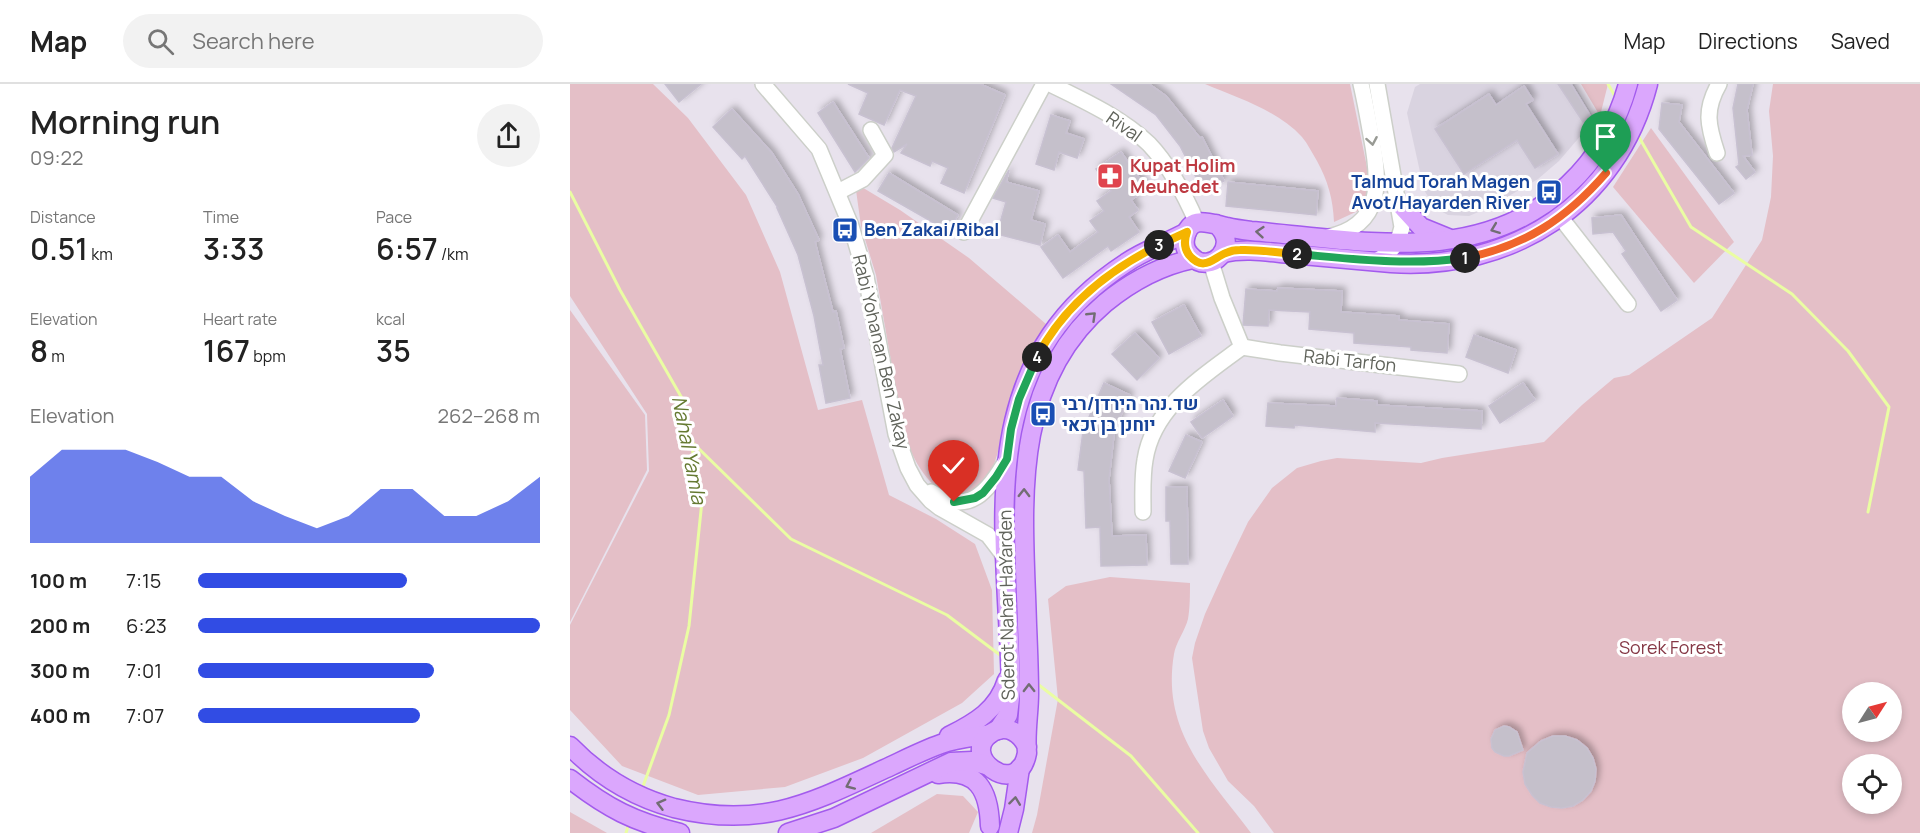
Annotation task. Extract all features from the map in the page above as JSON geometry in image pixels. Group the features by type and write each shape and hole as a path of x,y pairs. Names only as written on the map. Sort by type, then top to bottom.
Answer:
{"main road":[{"path":"1200,226 1398,243 1456,240 1490,232 1542,206 1558,195 1575,178 1599,148 1617,116 1628,84"},
{"path":"1217,258 1226,240 1221,228 1200,226 1185,238 1186,250 1193,259 1202,263 1249,250 1375,261 1419,262 1467,258 1496,251 1561,218 1589,192 1616,159 1635,123 1648,84"},
{"path":"1399,201 1420,227 1456,240"},
{"name":"Sderot Nahar HaYarden","path":"994,732 1008,715 1010,706 1011,664 1005,484 1011,429 1028,374 1054,329 1088,292 1126,263 1200,226"},
{"name":"Sderot Nahar HaYarden","path":"1026,747 1029,695 1024,485 1030,433 1038,405 1046,382 1057,362 1070,340 1086,321 1136,279 1163,267 1193,259"},
{"path":"903,761 967,727 990,711 1005,688 1011,664"},
{"path":"570,746 604,776 636,795 686,810 727,816 757,815 792,808 825,796 940,744 1004,729 1016,732 1026,747 1026,759 1020,768 1008,833"},
{"path":"988,829 996,797 995,780 983,759 983,745 994,732"},
{"path":"788,833 834,818 951,762 972,761 1006,774 1020,768"},
{"path":"915,778 957,772 974,779 984,791 987,800 988,829"},
{"path":"570,779 600,801 626,816 644,824 680,833"}],"street":[{"name":"Rabi Yohanan Ben Zakay","path":"763,84 819,149 851,226 866,277 894,423 908,468 931,501 988,535 1001,552 1006,564"},
{"path":"964,232 1044,84"},
{"name":"Rival","path":"1050,84 1131,129 1148,143 1170,172 1200,226"},
{"path":"1328,237 1349,231 1362,221 1373,203 1376,192 1376,166 1361,84"},
{"path":"1375,261 1386,256 1398,243 1402,227 1377,84"},
{"path":"1388,84 1405,180 1399,201"},
{"path":"1718,153 1710,132 1708,115 1712,95 1719,84"},
{"path":"838,192 863,179 885,155 871,130"},
{"path":"1561,218 1628,304"},
{"path":"1143,512 1145,460 1152,434 1170,406 1193,384 1242,346 1222,298 1217,258"},
{"name":"Rabi Tarfon","path":"1242,346 1280,353 1459,374"},
{"name":"Rabi Yohanan Ben Zakay","path":"908,468 933,494 945,500 964,502 983,493 1007,459"}],"shaded area":[{"path":"1420,84 1574,84 1595,119 1559,161 1538,179 1490,207 1469,216 1448,215 1435,208 1424,190 1407,113 1415,87"}],"green space":[{"path":"570,84 653,84 688,118 746,195 780,272 818,410 862,400 889,495 936,519 975,544 992,590 994,674 962,703 863,758 785,787 698,795 622,766 570,710 570,625 649,471 647,414 570,296"},
{"path":"1205,84 1350,84 1369,177 1367,195 1360,210 1334,222 1327,183 1302,137 1269,112"},
{"path":"1581,84 1608,84 1600,116"},
{"name":"Sorek Forest","path":"1773,84 1920,84 1920,833 1274,833 1254,806 1228,781 1209,748 1203,731 1192,658 1205,614 1225,570 1248,522 1272,488 1297,468 1337,458 1421,463 1544,442 1614,378 1629,375 1712,318 1762,240 1771,197 1773,156 1769,111"},
{"path":"1651,128 1734,242 1694,283 1613,187"},
{"path":"855,183 900,210 969,258 1046,324 1015,385 990,474 984,484 971,493 955,495 935,486 919,467 904,435 876,275 861,226"},
{"path":"570,310 645,415 647,470 570,622"},
{"path":"1110,577 1190,583 1188,619 1174,654 1172,681 1174,706 1181,729 1204,772 1251,833 1032,833 1058,699 1048,599 1066,586"},
{"path":"937,794 963,796 978,812 969,833 871,833"},
{"path":"570,812 607,833 570,833"}],"building":[{"path":"665,84 701,84 679,102"},
{"path":"848,84 980,84 1005,95 964,193 941,183 948,168 932,161 930,166 901,153 907,144 894,152 892,148 916,96 900,90 884,125 859,114 868,93"},
{"path":"1111,84 1149,84 1166,96 1200,138 1202,137 1224,181 1203,191 1180,146 1156,115"},
{"path":"1558,84 1571,84 1591,117 1583,122"},
{"path":"1738,84 1753,84 1747,110 1752,155 1743,156 1755,172 1746,179 1736,167 1739,165 1733,108"},
{"path":"1524,86 1533,100 1526,104 1558,154 1535,168 1517,140 1464,174 1435,129 1489,94 1496,105"},
{"path":"833,102 869,158 855,172 818,113"},
{"path":"1662,103 1682,105 1679,122 1734,193 1719,204 1659,129"},
{"path":"732,109 772,153 798,194 819,240 815,242 833,312 836,311 844,348 840,349 850,398 826,403 819,365 823,365 814,316 798,255 778,208 745,156 742,159 713,127"},
{"path":"1051,115 1070,121 1066,133 1084,139 1077,158 1059,152 1054,170 1036,164"},
{"path":"1121,152 1147,189 1131,200 1138,210 1129,217 1139,232 1111,251 1108,246 1063,278 1041,247 1058,235 1070,252 1098,232 1090,221 1104,211 1097,201 1111,191 1096,169"},
{"path":"1009,170 1006,182 1039,191 1031,220 1045,224 1040,245 997,234 1006,202 993,198"},
{"path":"889,173 958,215 948,231 878,191"},
{"path":"1228,182 1318,191 1316,215 1226,206"},
{"path":"1621,215 1677,300 1661,311 1622,254 1626,251 1613,232 1593,234 1592,218"},
{"path":"1278,288 1342,291 1341,312 1399,316 1399,320 1449,324 1447,353 1411,350 1411,347 1354,343 1354,333 1309,329 1310,312 1269,310 1268,326 1243,325 1246,289 1277,291"},
{"path":"1184,305 1201,336 1169,354 1152,322"},
{"path":"1135,333 1159,358 1137,380 1112,354"},
{"path":"1474,335 1516,350 1508,373 1466,357"},
{"path":"1104,383 1130,395 1115,428 1089,417"},
{"path":"1523,383 1535,400 1500,423 1489,406"},
{"path":"1337,398 1377,401 1377,405 1482,411 1481,429 1375,423 1375,432 1295,425 1294,428 1266,426 1268,403 1336,406"},
{"path":"1223,400 1233,416 1202,438 1191,422"},
{"path":"1083,431 1114,434 1109,479 1112,536 1146,535 1147,565 1101,566 1100,527 1086,528 1084,471 1078,470"},
{"path":"1186,435 1202,442 1185,478 1169,471"},
{"path":"1166,487 1187,487 1188,564 1171,564 1170,521 1166,521"},
{"path":"1504,726 1517,732 1523,750 1509,756 1495,752 1491,739 1495,730"},
{"path":"1553,736 1565,736 1577,740 1587,748 1593,758 1596,769 1591,791 1573,806 1551,807 1540,803 1525,784 1523,772 1527,753 1541,741"}],"waterway":[{"path":"1608,84 1616,98"},
{"path":"1636,132 1691,227 1792,294 1848,351 1889,407 1868,512"},
{"name":"Nahal Yamla","path":"570,192 620,290 683,400 702,501 689,626 669,715 642,789"},
{"path":"692,442 791,539 947,615 1004,658"},
{"path":"1035,682 1131,756 1198,833"},
{"name":"Nahal Yamla","path":"626,833 629,823"}],"place":[{"name":"Kupat Holim Meuhedet","path":"1110,176"},
{"name":"Talmud Torah Magen Avot/Hayarden River","path":"1549,192"},
{"name":"Ben Zakai/Ribal","path":"845,230"},
{"name":"שד.נהר הירדן/רבי יוחנן בן זכאי","path":"1043,414"}],"route":[{"path":"954,502 964,502 983,493 1007,459 1011,429 1028,374 1054,329 1088,292 1126,263 1145,252 1187,232 1186,250 1193,259 1202,263 1212,262 1223,253 1241,250 1393,263 1467,258 1496,251 1553,223 1570,210 1606,173"}]}
